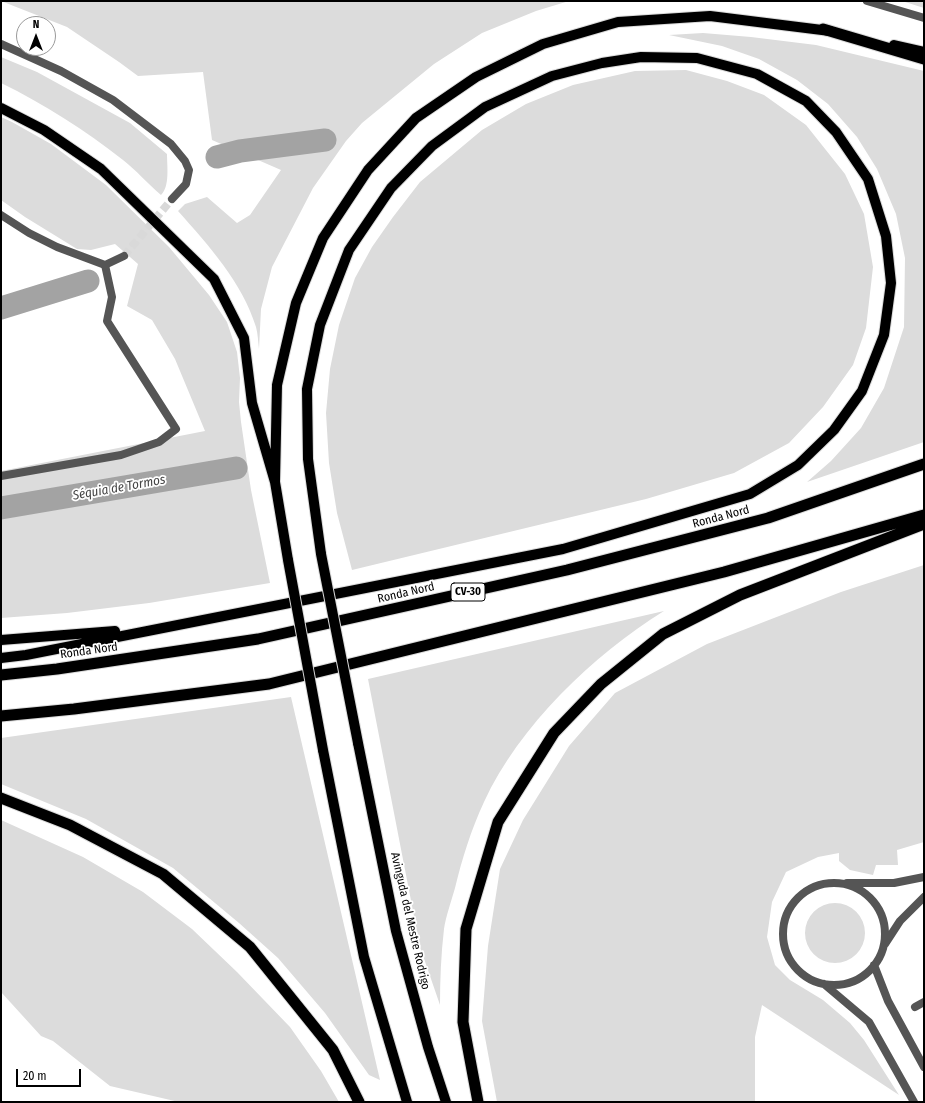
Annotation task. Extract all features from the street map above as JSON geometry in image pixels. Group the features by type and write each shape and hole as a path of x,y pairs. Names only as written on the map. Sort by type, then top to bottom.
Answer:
{"highway":[{"path":"823,29 924,59"},
{"name":"Ronda Nord","path":"1,675 58,669 258,639 567,570 768,518 924,464"},
{"path":"1,716 74,709 268,684 724,572 924,515"},
{"path":"478,1102 463,1022 466,929 498,822 554,734 601,684 663,634 740,595 924,524"},
{"path":"1,798 70,825 163,874 250,947 333,1050 359,1102"}],"main road":[{"path":"275,482 277,385 296,303 323,238 368,170 416,118 476,77 543,44 618,22 710,16 823,29 924,52"},
{"name":"Avinguda del Mestre Rodrigo","path":"161,627 563,548 750,494 798,465 834,430 862,391 884,335 891,283 886,236 868,179 836,132 806,101 757,74 697,58 641,57 602,63 552,76 484,107 432,146 391,188 349,250 320,324 307,389 308,459 321,554 358,743 396,931 428,1047 446,1102"},
{"path":"1,108 44,130 101,169 214,279 244,338 252,403 275,482 323,750 364,957 407,1102"},
{"path":"1,640 161,627"},
{"path":"1,658 26,655 161,627"}],"street":[{"path":"867,1 924,18"},
{"path":"1,44 60,71 113,100 171,144 185,161 189,170 186,184 172,199"},
{"path":"1,215 29,234 57,247 105,265 124,256"},
{"path":"1,476 121,455 159,442 176,429 107,321 112,297 105,265"},
{"path":"914,1102 869,1022 824,984 808,978 795,967 786,952 782,936 785,919 792,904 804,892 819,885 836,883 894,883 924,877"},
{"path":"836,883 852,886 866,894 876,905 883,920 885,935 882,950"},
{"path":"824,984 851,982 864,975 874,965 900,921 924,897"},
{"path":"874,965 888,1001 924,1067"},
{"path":"915,1007 924,1002"}],"shaded area":[{"path":"1,1 569,1 536,11 482,33 434,64 362,123 346,141 313,188 272,267 261,309 259,349 256,327 242,295 213,251 178,211 185,204 207,197 237,223 250,215 281,170 212,140 203,72 138,76 67,27 56,23 56,16 39,16"},
{"path":"902,1 924,1 924,8"},
{"path":"703,33 816,45 924,71 924,442 807,482 831,461 861,428 884,388 904,327 905,258 896,214 877,169 857,137 828,104 797,80 759,59 722,46 669,35"},
{"path":"1,57 37,72 130,123 167,154 167,182 161,195 128,164 94,138 64,118 1,83"},
{"path":"686,70 727,81 764,95 806,125 845,174 864,214 873,267 866,328 853,365 823,407 789,443 734,473 646,499 352,570 337,513 329,463 326,413 330,369 339,325 355,278 372,247 420,182 482,130 526,104 573,85 635,71"},
{"path":"1,117 51,144 106,185 169,247 209,295 227,322 237,352 240,378 239,402 241,422 251,490 270,583 149,603 67,613 1,618 1,471 205,431 175,359 152,320 127,306 138,264 115,244 91,250 77,249 25,217 1,200"},
{"path":"924,565 924,842 897,850 898,865 876,865 873,875 850,870 839,861 839,853 818,857 786,872 772,902 767,937 775,965 790,980 823,1000 850,1023 864,1040 899,1095 762,1005 755,1037 755,1102 497,1102 482,1021 488,946 500,869 523,820 569,746 615,693 707,644 841,592"},
{"path":"664,611 611,649 560,694 517,746 499,774 484,802 471,834 446,919 441,957 440,1005 420,947 368,679"},
{"path":"291,697 380,1080 369,1075 325,1013 278,958 173,868 86,819 1,784 1,738"},
{"path":"1,820 83,857 143,892 192,929 237,972 290,1027 321,1071 339,1102 179,1102 110,1086 53,1041 41,1036 1,992"},
{"path":"835,903 852,908 860,916 865,933 860,950 852,958 835,963 818,958 810,950 805,933 810,916 818,908"}],"waterway":[{"path":"217,157 240,151 325,140"},
{"path":"1,308 88,281"},
{"name":"Séquia de Tormos","path":"1,508 236,468"}],"tunnel":[{"path":"124,256 172,199"}]}
